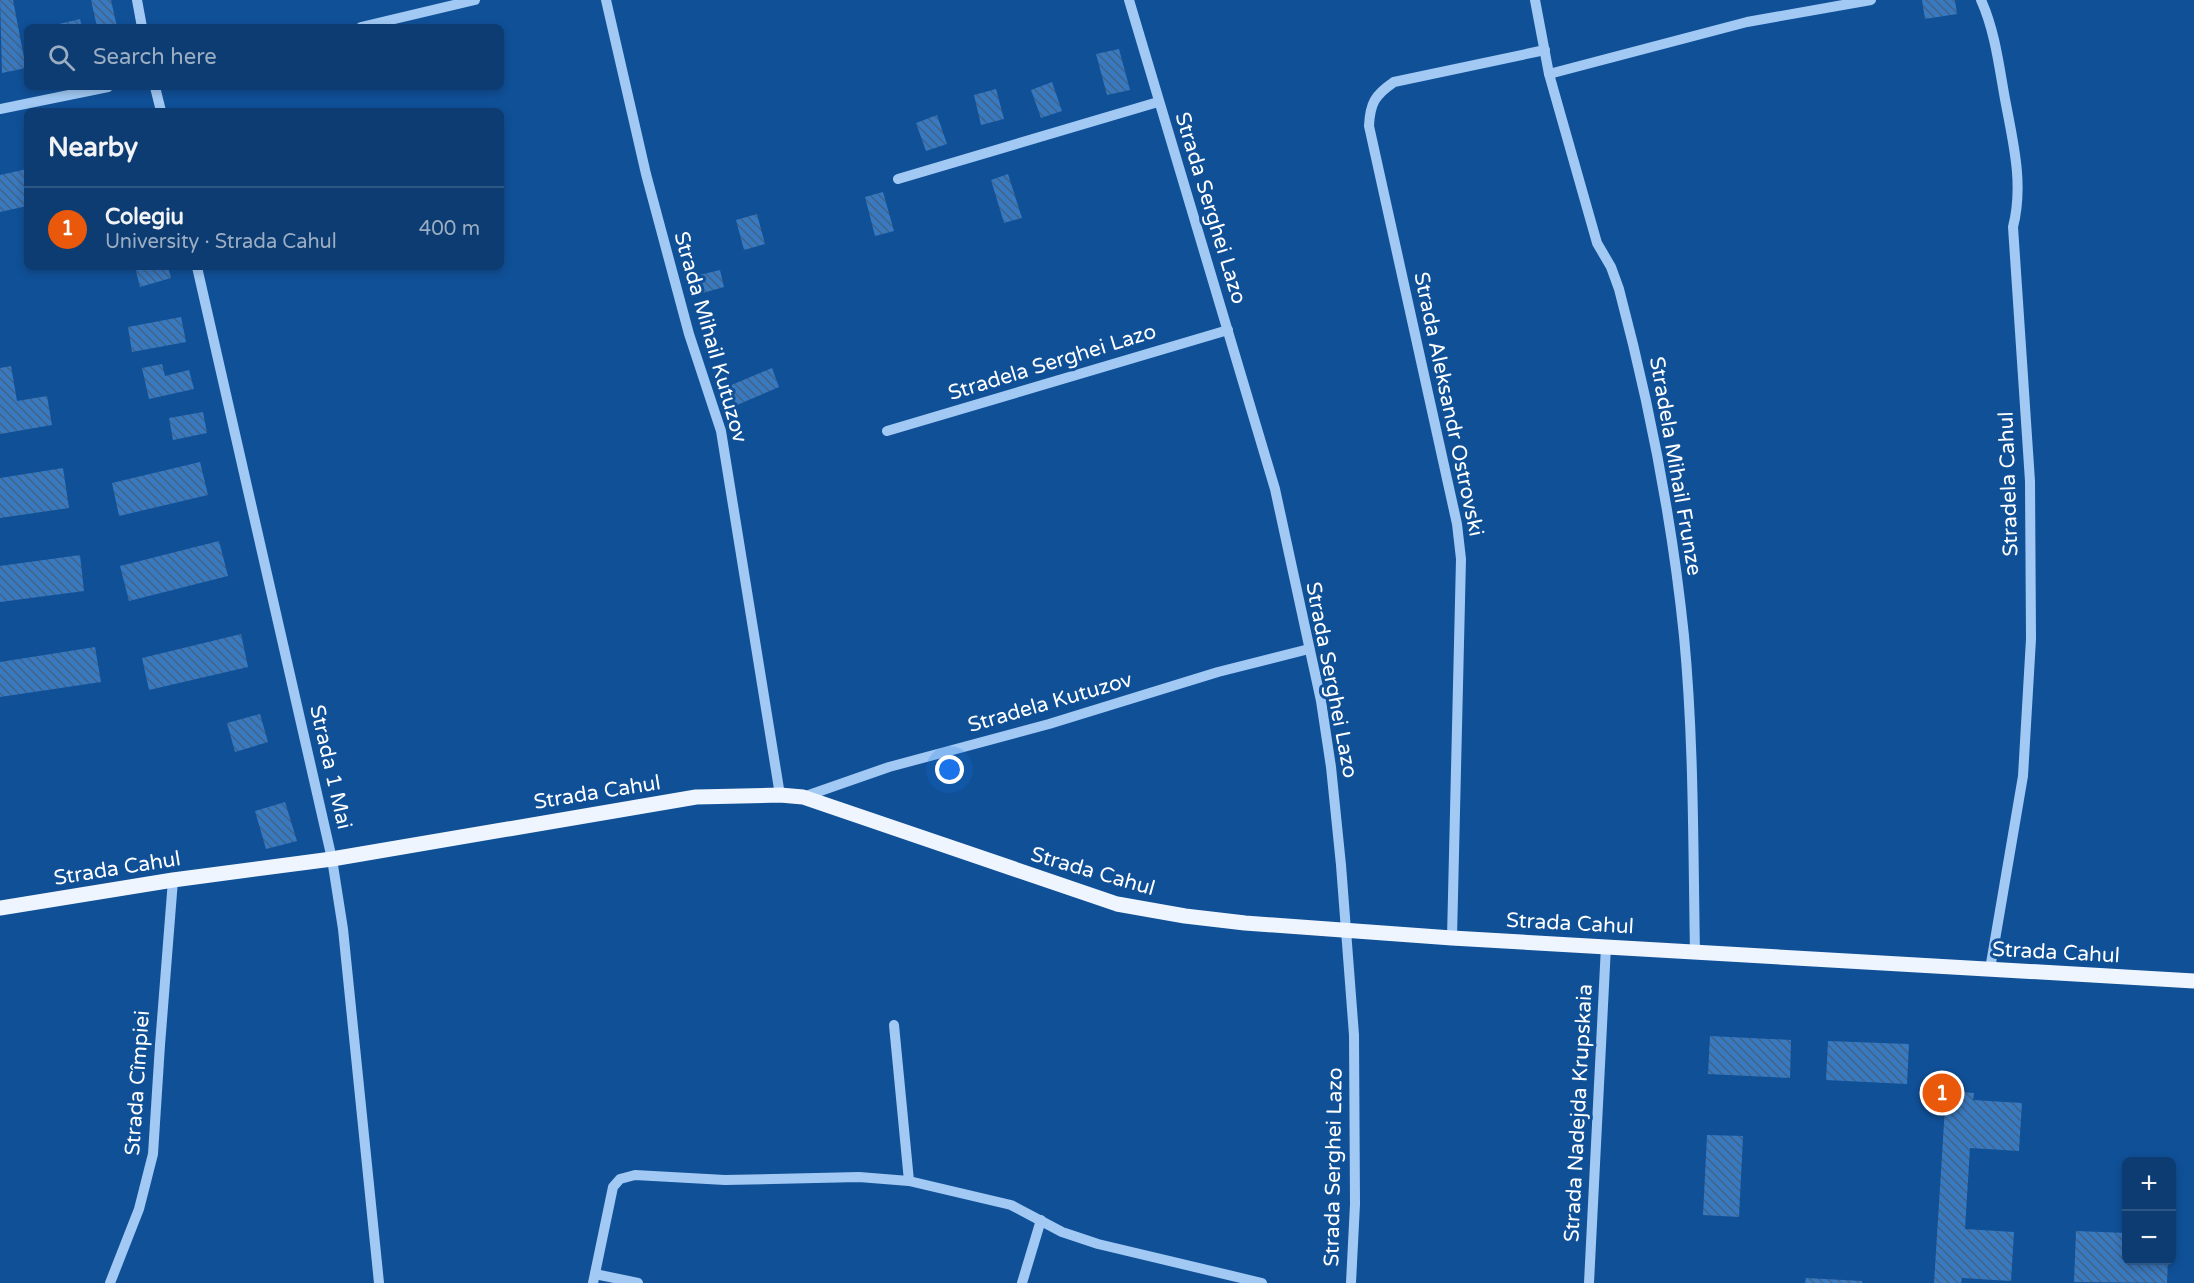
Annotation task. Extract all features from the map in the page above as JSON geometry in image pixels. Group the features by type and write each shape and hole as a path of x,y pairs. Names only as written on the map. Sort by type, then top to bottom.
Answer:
{"main road":[{"name":"Strada Cahul","path":"0,908 173,880 332,859 696,797 780,795 803,796 1117,903 1185,916 1245,923 1452,938 1606,945 1695,953 2194,981"}],"street":[{"path":"137,0 141,24"},
{"path":"374,24 474,0"},
{"name":"Strada Mihail Kutuzov","path":"606,0 649,186 689,334 721,431 780,795"},
{"name":"Strada Serghei Lazo","path":"1129,0 1275,489 1321,701 1331,767 1341,866 1354,1035 1354,1204 1351,1283"},
{"name":"Stradela Mihail Frunze","path":"1536,0 1549,74 1597,243 1611,267 1619,289 1654,432 1684,636 1691,742 1695,953"},
{"path":"1549,74 1747,22 1815,8 1871,0"},
{"name":"Stradela Cahul","path":"1981,0 1996,47 2019,183 2018,206 2013,227 2030,481 2031,639 2023,776 1990,969"},
{"name":"Strada Aleksandr Ostrovski","path":"1452,938 1461,559 1457,524 1369,126 1370,111 1374,99 1394,82 1545,50"},
{"path":"0,109 93,90"},
{"path":"156,90 160,108"},
{"name":"Strada Serghei Lazo","path":"898,179 1158,102"},
{"name":"Strada 1 Mai","path":"198,270 332,859 344,941 379,1283"},
{"name":"Stradela Serghei Lazo","path":"887,431 1228,330"},
{"name":"Stradela Kutuzov","path":"803,796 889,767 1049,724 1218,672 1309,649"},
{"name":"Strada Cîmpiei","path":"110,1283 139,1209 153,1154 159,1045 173,880"},
{"name":"Strada Nadejda Krupskaia","path":"1589,1283 1606,945"},
{"path":"894,1025 909,1181"},
{"path":"638,1283 594,1278 613,1187 620,1179 634,1175 725,1180 859,1177 909,1181 1011,1205 1062,1232 1098,1244 1262,1283"},
{"path":"1022,1283 1041,1220"}],"building":[{"path":"0,0 13,0 24,68 2,73"},
{"path":"91,0 111,0 116,24 96,24"},
{"path":"1922,0 1955,0 1957,14 1925,19"},
{"path":"80,19 81,24 59,24"},
{"path":"1119,49 1130,90 1107,95 1096,54"},
{"path":"1052,82 1062,111 1041,118 1031,90"},
{"path":"996,89 1004,119 981,125 974,95"},
{"path":"937,115 947,144 926,151 916,123"},
{"path":"24,170 24,207 0,212 0,175"},
{"path":"1008,174 1022,218 1004,223 991,180"},
{"path":"883,192 894,231 875,236 865,197"},
{"path":"757,214 765,244 744,250 736,220"},
{"path":"136,270 169,270 171,278 140,287"},
{"path":"720,270 724,287 692,296 687,278"},
{"path":"181,317 186,342 132,352 128,327"},
{"path":"162,364 165,376 189,370 194,389 149,399 142,368"},
{"path":"11,366 17,401 47,396 52,425 0,434 0,368"},
{"path":"772,368 779,387 730,408 722,389"},
{"path":"203,412 207,433 173,440 169,418"},
{"path":"200,462 208,495 119,516 112,483"},
{"path":"63,468 69,508 0,518 0,478"},
{"path":"219,541 228,576 129,601 120,566"},
{"path":"80,555 84,591 0,602 0,566"},
{"path":"241,634 248,667 149,690 142,658"},
{"path":"95,647 101,682 0,697 0,662"},
{"path":"260,714 268,742 235,752 227,723"},
{"path":"285,802 297,841 266,849 255,811"},
{"path":"1710,1036 1791,1040 1790,1078 1708,1074"},
{"path":"1828,1041 1909,1044 1907,1084 1826,1080"},
{"path":"1946,1091 1974,1093 1973,1100 2022,1103 2019,1151 1970,1148 1965,1229 2014,1232 2011,1281 1962,1278 1961,1283 1934,1283"},
{"path":"1707,1135 1743,1136 1739,1217 1703,1215"},
{"path":"2076,1231 2122,1233 2122,1265 2168,1265 2167,1283 2074,1282"},
{"path":"1806,1278 1862,1281 1862,1283 1805,1283"}],"place":[{"name":"Colegiu","path":"1942,1093"}]}
